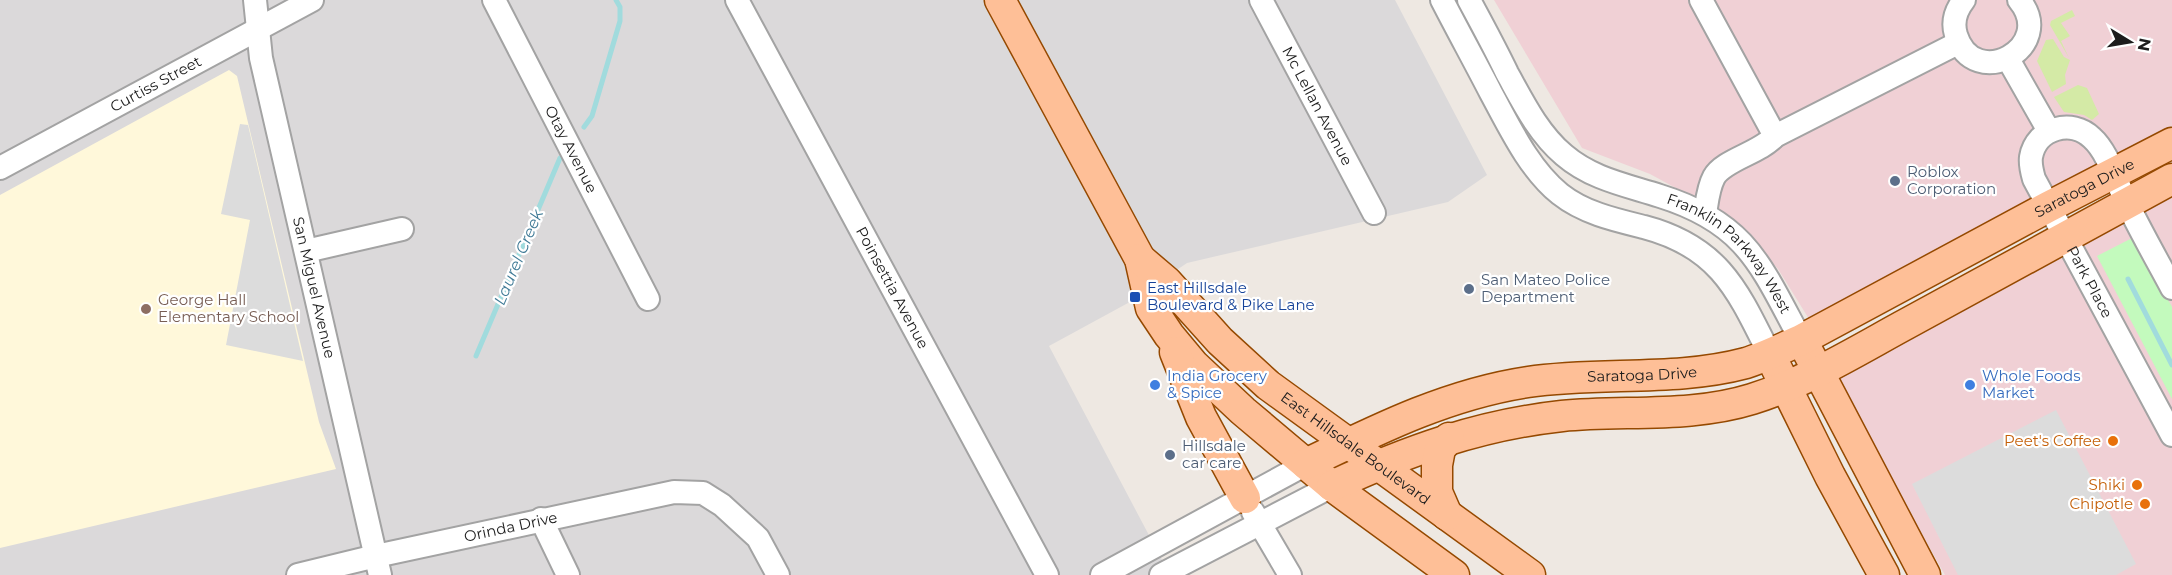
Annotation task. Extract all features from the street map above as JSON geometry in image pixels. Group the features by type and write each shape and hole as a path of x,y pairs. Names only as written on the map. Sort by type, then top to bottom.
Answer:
{"main road":[{"name":"East Hillsdale Boulevard","path":"1000,0 1140,259 1146,295 1151,308 1169,335 1219,390 1332,486 1454,575"},
{"name":"Saratoga Drive","path":"1306,464 1439,404 1496,387 1563,378 1687,372 1746,363 1770,355 2172,143"},
{"path":"1332,486 1377,465 1449,438 1534,420 1720,406 1752,399 1818,370 2172,179"},
{"name":"East Hillsdale Boulevard","path":"1140,259 1172,287 1206,327 1243,363 1347,444 1530,575"},
{"path":"1169,335 1201,417 1245,498"},
{"name":"Franklin Parkway West","path":"1801,340 1925,575"},
{"name":"Franklin Parkway West","path":"1770,355 1830,476 1884,575"},
{"path":"1447,515 1437,492 1437,474 1440,448 1449,438"}],"street":[{"name":"San Miguel Avenue","path":"255,0 261,58 378,565"},
{"name":"Curtiss Street","path":"0,168 312,0"},
{"name":"Otay Avenue","path":"494,0 648,299"},
{"name":"Poinsettia Avenue","path":"736,0 1047,575"},
{"name":"Mc Lellan Avenue","path":"1261,0 1374,213"},
{"name":"Franklin Parkway West","path":"1442,0 1506,122 1524,152 1548,182 1575,204 1610,219 1660,231 1702,253 1719,267 1733,284 1770,355"},
{"name":"Franklin Parkway West","path":"1469,0 1529,113 1546,137 1584,170 1609,181 1685,204 1724,225 1741,240 1756,259 1801,340"},
{"path":"1701,0 1775,136"},
{"path":"1964,0 1956,14 1954,29 1958,43 1967,54 1980,61 1994,63 2008,59 2020,50 2027,36 2029,21 2026,2"},
{"path":"1705,213 1710,184 1715,174 1723,168 1768,144 1775,136 1958,43"},
{"path":"2008,59 2049,131 2060,128 2083,131 2093,138 2114,173 2127,204 2172,288"},
{"name":"Park Place","path":"2049,131 2040,139 2031,157 2034,179 2172,435"},
{"path":"306,251 402,229"},
{"name":"Saratoga Drive","path":"1102,575 1306,464"},
{"path":"1161,575 1332,486"},
{"name":"Orinda Drive","path":"298,575 378,565 541,519 674,492 703,493 722,505 758,538 778,575"},
{"path":"1245,498 1290,575"},
{"path":"541,519 568,575"}],"shaded area":[{"path":"0,0 1395,0 1487,175 1448,202 1187,263 1128,303 1049,346 1170,575 0,575"},
{"path":"1494,0 2172,0 2172,126 2139,146 1809,319 1778,269 1731,218 1650,174 1582,148"},
{"name":"George Hall Elementary School","path":"229,70 237,76 319,422 336,469 0,548 0,195"},
{"path":"240,124 248,125 303,361 226,345 250,220 221,214"},
{"path":"2172,191 2172,575 1945,575 1829,371"},
{"path":"2056,410 2136,564 2116,575 1958,575 1912,484"}],"green space":[{"path":"2072,10 2075,16 2061,23 2070,36 2061,41 2069,58 2050,25 2051,21"},
{"path":"2053,39 2064,57 2070,60 2065,75 2066,84 2052,92 2037,61 2046,40"},
{"path":"2078,85 2087,88 2099,114 2092,120 2084,115 2064,112 2054,97"},
{"path":"2134,237 2172,307 2172,399 2097,256"}],"waterway":[{"name":"Laurel Creek","path":"584,127 592,116 620,21 620,7 616,0"},
{"name":"Laurel Creek","path":"476,356 560,158"},
{"path":"2128,279 2172,365"}],"place":[{"name":"Roblox Corporation","path":"1895,181"},
{"name":"San Mateo Police Department","path":"1469,289"},
{"name":"East Hillsdale Boulevard & Pike Lane","path":"1135,297"},
{"name":"George Hall Elementary School","path":"146,309"},
{"name":"India Grocery & Spice","path":"1155,385"},
{"name":"Whole Foods Market","path":"1970,385"},
{"name":"Peet's Coffee","path":"2113,441"},
{"name":"Hillsdale car care","path":"1170,455"},
{"name":"Shiki","path":"2137,485"},
{"name":"Chipotle","path":"2145,504"}]}
